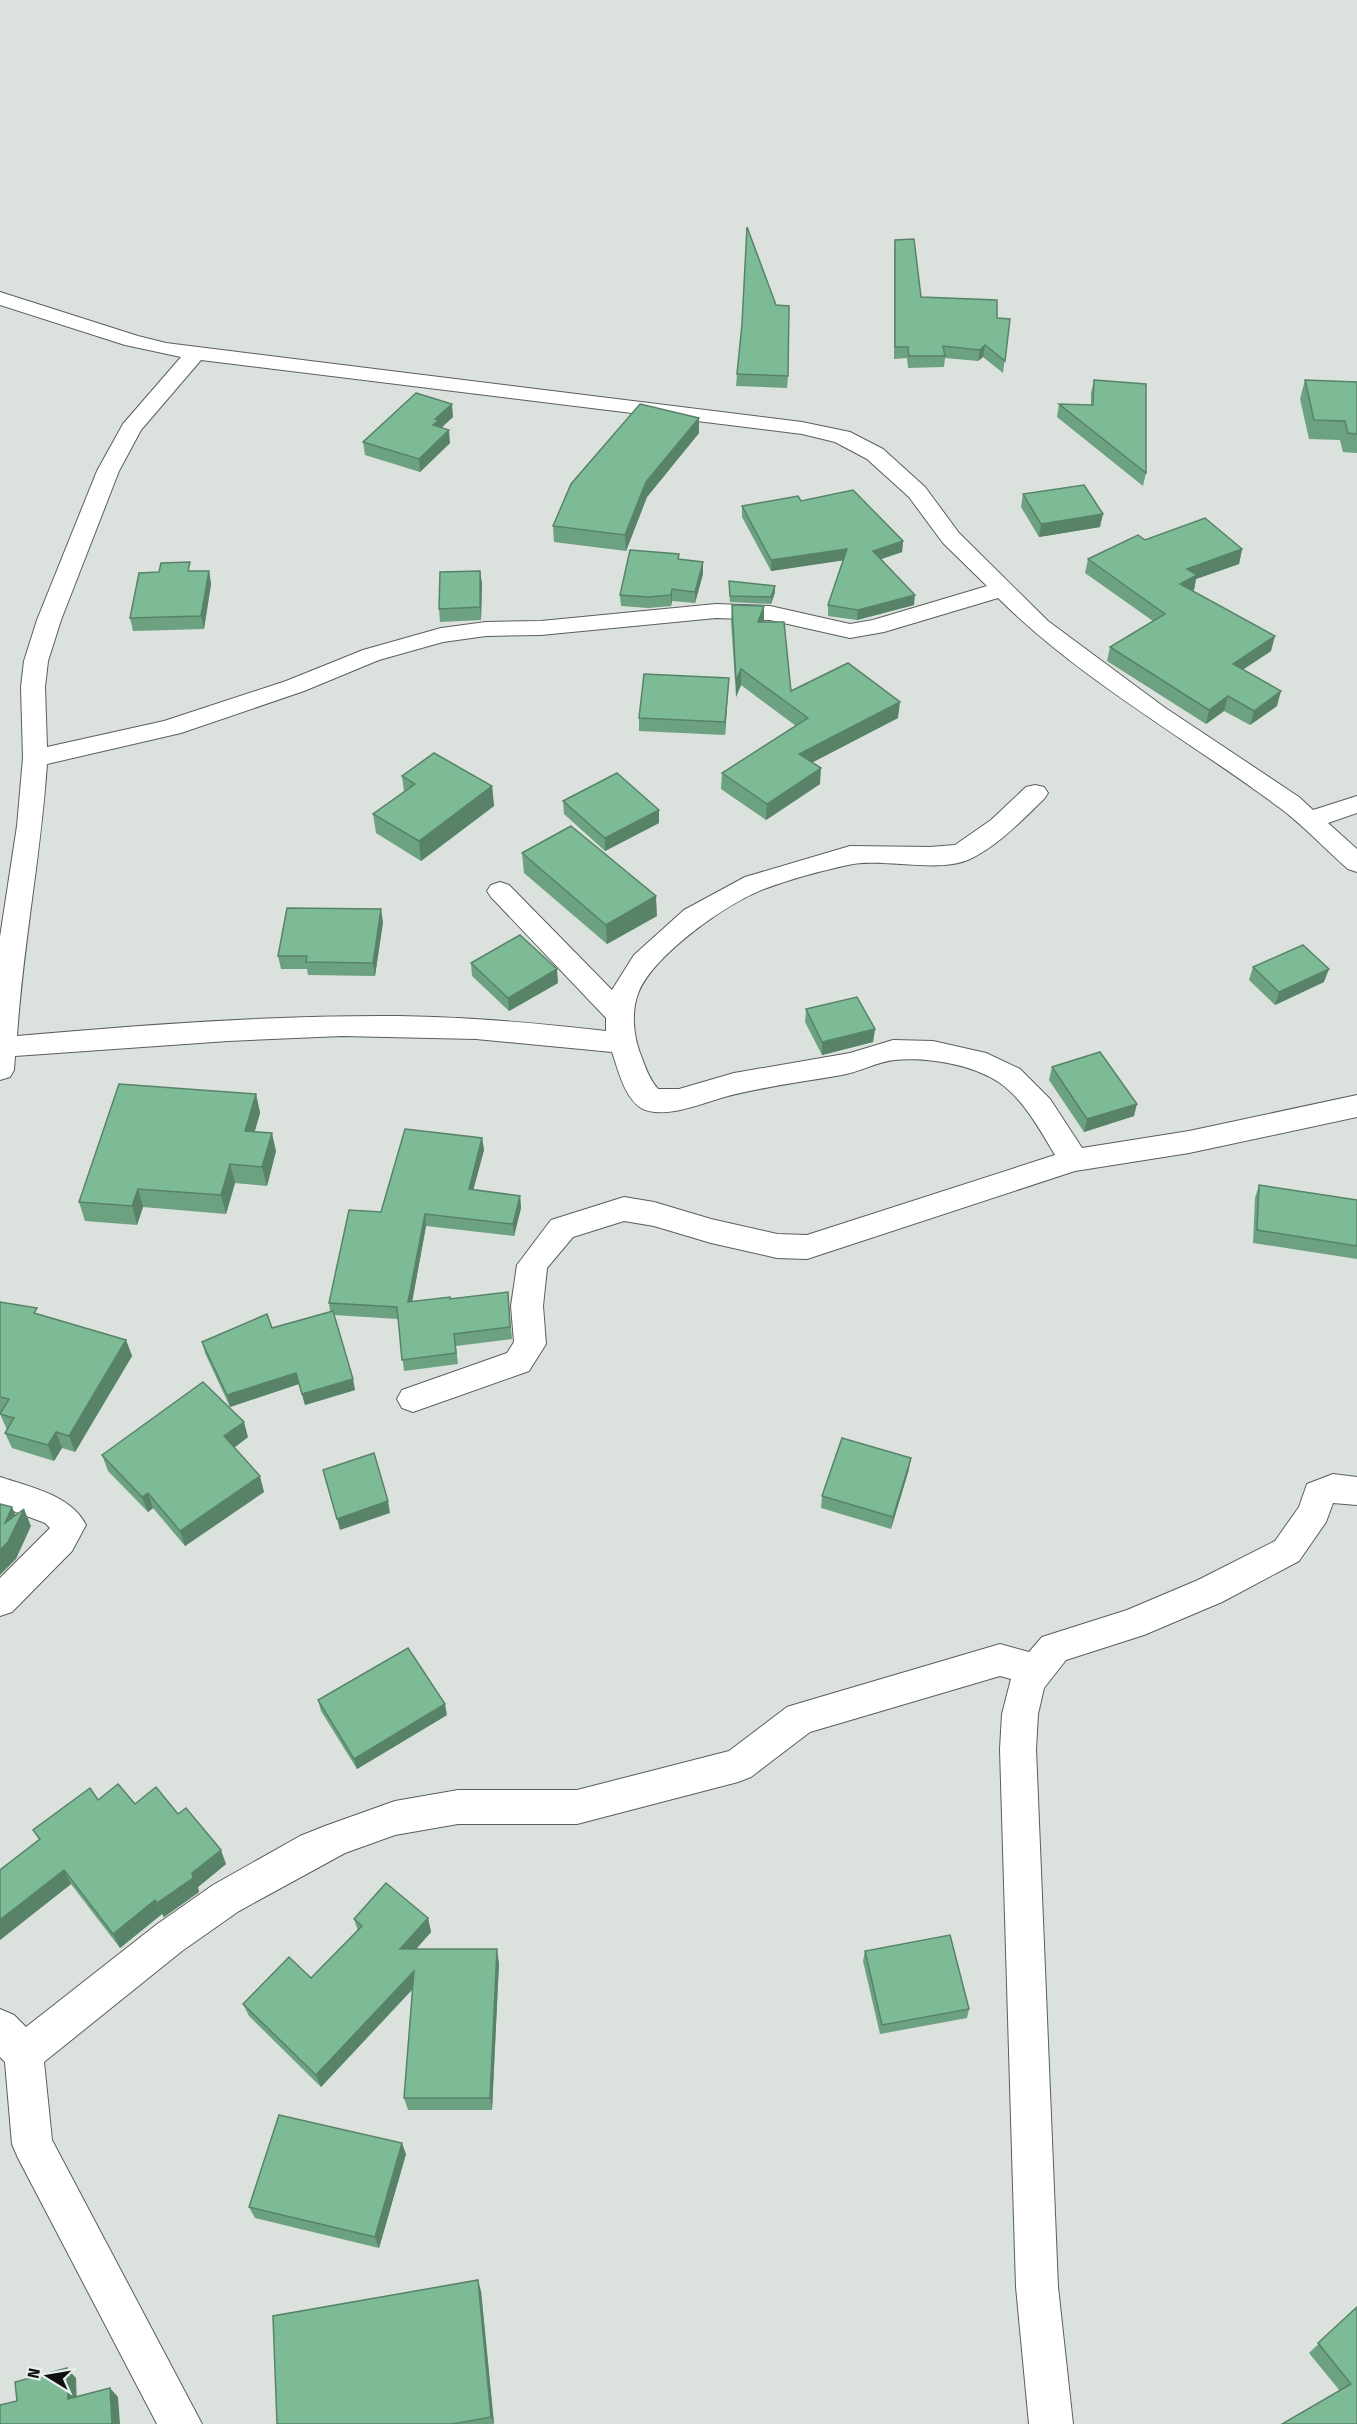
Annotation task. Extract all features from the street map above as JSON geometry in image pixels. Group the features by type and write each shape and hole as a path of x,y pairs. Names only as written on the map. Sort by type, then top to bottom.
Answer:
{"street":[{"path":"0,298 132,341 196,353 791,426 842,436 875,454 917,492 951,538 1050,634 1155,712 1290,803 1357,863"},
{"path":"196,353 131,429 108,471 89,516 71,570 49,620 36,661 33,687 34,758 28,844 7,974 1,1059 161,1034 307,1027 622,1030"},
{"path":"34,758 111,743 172,727 295,686 371,655 441,635 486,629 541,628 716,610 770,613 850,631 876,627 1002,589"},
{"path":"1035,793 1000,826 961,853 930,856 850,855 754,884 693,917 644,962 625,991 622,1030 639,1088 651,1100 679,1100 734,1084 850,1063 893,1050 933,1051 976,1060 1010,1076 1040,1107 1074,1160"},
{"path":"1309,820 1357,804"},
{"path":"500,891 622,1030"},
{"path":"413,1399 518,1362 530,1344 527,1306 532,1265 562,1228 624,1209 654,1214 711,1232 777,1246 807,1247 1074,1160 1189,1142 1357,1106"},
{"path":"1051,2424 1036,2274 1018,1749 1020,1714 1028,1681 1054,1648 1151,1616 1210,1591 1287,1551 1314,1512 1319,1494 1333,1488 1357,1491"},
{"path":"0,1491 57,1513 69,1525 60,1541 0,1601"},
{"path":"180,2424 32,2144 12,2041 161,1944 226,1898 313,1849 338,1838 395,1818 458,1807 577,1807 738,1764 800,1719 1000,1660 1036,1670"}],"building":[{"path":"747,227 776,305 789,306 788,376 737,374"},
{"path":"914,239 921,297 997,300 997,318 1010,319 1005,361 985,345 980,350 943,346 945,356 909,356 908,347 895,347 895,240"},
{"path":"1094,380 1146,384 1146,473 1059,404 1093,405"},
{"path":"1305,380 1357,382 1357,434 1348,433 1345,421 1314,420"},
{"path":"416,393 452,404 435,419 439,420 433,425 449,430 419,459 363,442"},
{"path":"640,404 699,418 646,482 625,535 553,526 571,484"},
{"path":"1084,485 1103,514 1041,524 1023,494"},
{"path":"853,490 903,541 873,551 915,595 858,610 828,605 847,549 771,560 742,506 798,496 801,501"},
{"path":"1205,518 1242,549 1187,569 1197,575 1180,584 1275,636 1233,664 1281,691 1254,711 1228,696 1209,710 1110,647 1165,614 1088,559 1138,535 1145,540"},
{"path":"630,550 679,554 678,559 703,562 695,592 672,589 671,595 648,597 620,595"},
{"path":"190,562 188,571 209,571 201,616 130,618 139,573 159,572 161,563"},
{"path":"480,571 480,607 439,609 440,572"},
{"path":"729,581 775,586 771,597 730,596"},
{"path":"732,605 764,606 758,622 784,622 791,691 848,663 900,702 799,754 821,768 767,804 722,773 808,718 741,669 736,681"},
{"path":"644,674 729,678 725,722 639,718"},
{"path":"434,753 492,786 419,841 373,814 415,784 402,776"},
{"path":"617,773 659,810 605,838 563,801"},
{"path":"571,826 656,896 606,925 522,853"},
{"path":"287,908 381,909 373,963 306,962 307,956 278,956"},
{"path":"520,935 557,969 508,998 471,963"},
{"path":"1303,945 1329,969 1279,992 1253,967"},
{"path":"857,997 875,1029 822,1042 806,1009"},
{"path":"1100,1052 1137,1104 1087,1119 1052,1067"},
{"path":"119,1084 256,1094 245,1131 272,1133 262,1167 230,1164 221,1195 138,1189 132,1206 79,1202"},
{"path":"405,1129 482,1138 469,1189 520,1196 513,1224 425,1214 408,1302 508,1292 510,1327 454,1334 456,1353 402,1360 397,1307 329,1303 349,1210 381,1212"},
{"path":"1259,1185 1357,1200 1357,1246 1257,1230"},
{"path":"0,1302 37,1308 34,1313 126,1340 69,1436 56,1432 48,1445 5,1433 14,1418 0,1414 9,1399 0,1397"},
{"path":"333,1311 353,1379 302,1394 296,1373 227,1395 202,1342 267,1314 272,1328"},
{"path":"203,1382 244,1422 224,1436 260,1476 180,1531 148,1493 142,1497 102,1455"},
{"path":"842,1438 911,1458 893,1517 822,1496"},
{"path":"374,1453 388,1501 337,1519 323,1470"},
{"path":"0,1504 12,1507 5,1523 24,1509 8,1542 0,1550"},
{"path":"408,1648 445,1704 354,1759 318,1700"},
{"path":"118,1784 135,1804 156,1787 178,1814 186,1808 221,1850 192,1873 193,1878 157,1903 155,1900 113,1934 64,1870 0,1920 0,1870 40,1839 33,1830 90,1788 98,1800"},
{"path":"386,1883 428,1918 400,1949 497,1949 490,2098 404,2098 414,1971 316,2075 243,2004 289,1957 311,1978 362,1926 354,1919"},
{"path":"950,1935 969,2009 882,2025 865,1951"},
{"path":"279,2115 402,2143 375,2237 249,2207"},
{"path":"478,2280 491,2417 453,2424 277,2424 273,2316"},
{"path":"1357,2307 1357,2424 1282,2424 1351,2384 1318,2343"},
{"path":"67,2368 68,2399 110,2388 112,2424 0,2424 0,2405 17,2401 15,2382"}]}
